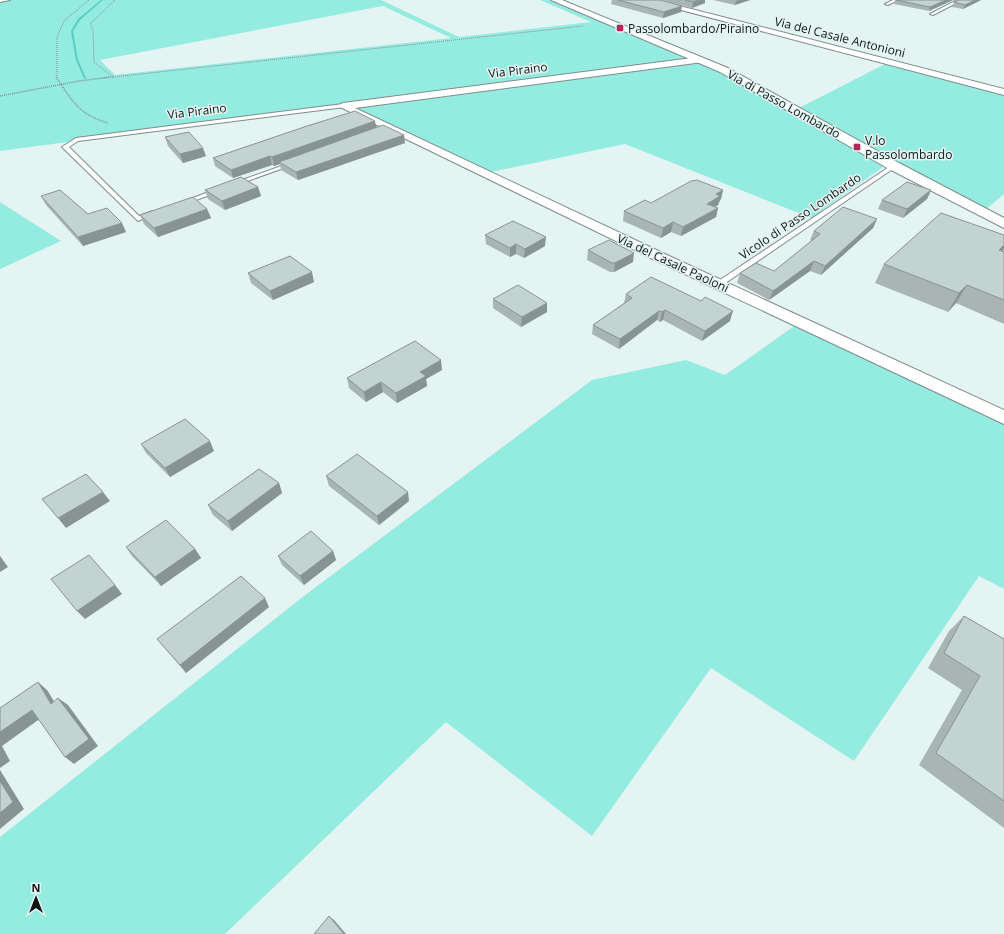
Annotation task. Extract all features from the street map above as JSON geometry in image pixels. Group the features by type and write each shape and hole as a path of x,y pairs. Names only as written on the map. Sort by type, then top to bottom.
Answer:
{"street":[{"name":"Via di Passo Lombardo","path":"555,0 740,78 894,166 1004,224"},
{"name":"Via del Casale Antonioni","path":"647,0 1004,92"},
{"name":"Via Piraino","path":"343,106 700,60"},
{"name":"Via del Casale Paoloni","path":"343,106 386,129 1004,418"}],"lane":[{"path":"0,2 8,0"},
{"path":"887,4 896,0"},
{"path":"932,14 960,0"},
{"name":"Via Piraino","path":"160,210 138,219 65,147 76,140 343,106"},
{"path":"176,205 296,162"},
{"name":"Vicolo di Passo Lombardo","path":"718,284 894,166"}],"path":[{"path":"89,0 64,21 57,37 56,77 76,107 92,118 127,128 134,132"},
{"path":"113,77 94,62 93,29 90,24 115,0"},
{"path":"0,96 61,84 113,77 612,23"}],"shaded area":[{"path":"0,0 381,0 459,37 591,22 540,0 552,0 688,58 687,60 0,151","holes":["383,6 451,38 115,75 100,60"]},
{"path":"700,61 730,75 882,164 883,167 811,218 625,144 491,172 353,108"},
{"path":"887,63 982,87 979,89 985,91 988,89 1004,93 1004,194 984,211 891,159 892,153 875,150 799,108"},
{"path":"0,202 61,241 0,269"},
{"path":"800,322 1004,418 1004,589 979,576 854,761 711,668 592,836 446,722 225,934 0,934 0,837 300,599 592,380 686,360 725,375"}],"building":[{"path":"618,0 660,0 682,6 664,12"},
{"path":"685,0 699,0 693,2"},
{"path":"896,0 946,0 930,7"},
{"path":"959,0 975,0 965,5 954,2"},
{"path":"355,111 375,121 231,170 213,158 304,127"},
{"path":"383,125 404,135 296,172 279,162"},
{"path":"189,132 203,148 180,154 165,137"},
{"path":"241,177 258,187 222,201 205,190"},
{"path":"697,180 723,190 716,194 720,196 707,204 718,208 683,227 673,222 663,228 624,211 645,200 651,203 691,181"},
{"path":"907,182 931,190 907,209 882,200"},
{"path":"60,190 88,214 107,208 122,223 78,237 41,196"},
{"path":"193,197 207,209 154,228 140,215"},
{"path":"843,207 877,219 825,266 814,261 773,291 740,273 756,263 774,271 820,234 814,231"},
{"path":"941,213 1004,235 1004,245 999,250 1004,252 1004,300 967,285 959,293 884,264"},
{"path":"513,221 546,237 525,249 516,244 510,248 485,235"},
{"path":"609,240 634,253 615,263 612,263 588,250"},
{"path":"290,256 312,272 270,291 248,273"},
{"path":"651,277 701,301 705,297 733,311 705,331 665,310 662,312 659,311 620,339 593,325 632,298 626,294"},
{"path":"518,285 547,303 522,317 493,299"},
{"path":"415,341 441,360 420,372 426,376 396,393 381,382 364,392 347,378"},
{"path":"185,419 210,441 165,468 141,444"},
{"path":"357,454 408,492 377,516 326,476"},
{"path":"259,469 279,483 228,521 208,505"},
{"path":"86,474 103,492 58,518 42,499"},
{"path":"166,520 195,549 155,577 126,547"},
{"path":"311,531 333,551 300,576 278,556"},
{"path":"89,555 115,585 77,611 51,579"},
{"path":"241,576 265,598 180,665 157,639"},
{"path":"964,616 1004,639 1004,801 936,753 980,676 944,653"},
{"path":"38,682 51,704 58,698 89,739 65,757 32,710 0,732 0,708"},
{"path":"0,781 13,802 0,813"},
{"path":"329,916 344,934 314,934"}],"waterway":[{"path":"85,78 77,60 72,31 79,20 102,0"}],"place":[{"name":"Passolombardo/Piraino","path":"620,28"},
{"name":"V.lo Passolombardo","path":"857,147"}]}
